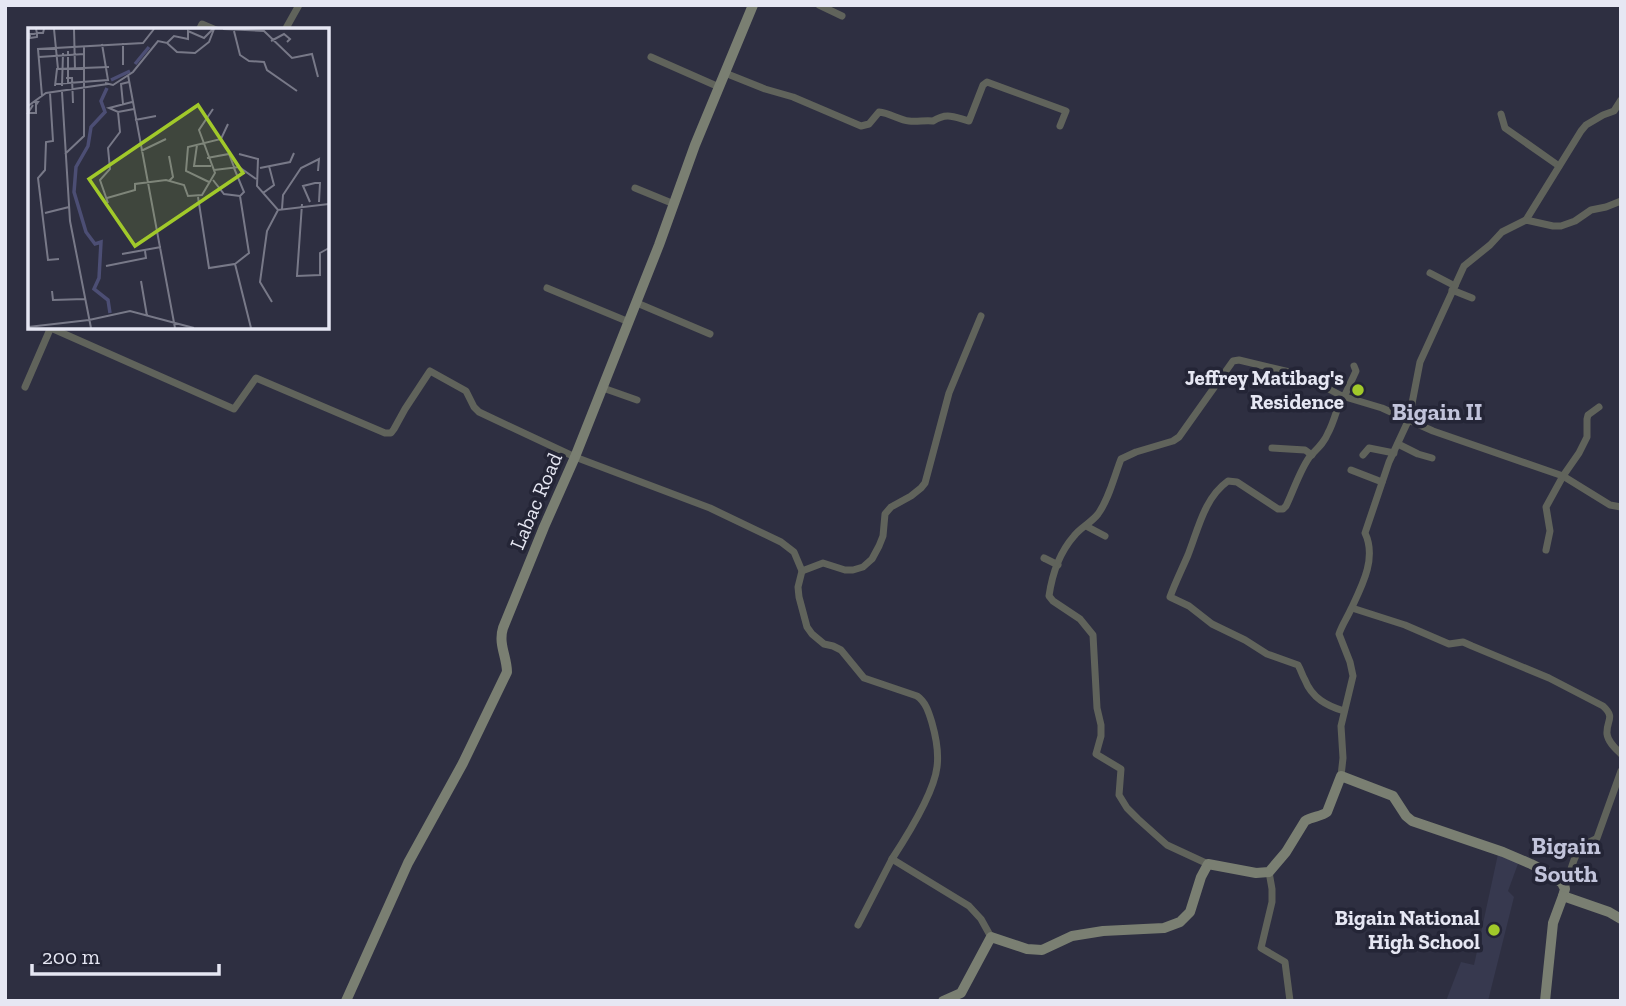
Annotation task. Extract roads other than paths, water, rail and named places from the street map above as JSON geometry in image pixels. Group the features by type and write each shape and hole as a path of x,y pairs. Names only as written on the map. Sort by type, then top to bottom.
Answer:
{"street":[{"path":"286,28 299,5"},
{"name":"Labac Road","path":"346,1001 408,863 463,763 507,673 500,637 503,628 603,388 753,5"},
{"path":"819,5 842,16"},
{"path":"651,57 719,87"},
{"path":"725,73 793,97 861,127 869,124 879,112 909,121 933,121 948,116 969,121 983,85 987,82 1066,111 1060,126"},
{"path":"1621,100 1617,112 1603,115 1586,125 1526,220 1502,232 1467,263 1420,362 1409,419 1382,482 1365,533 1370,554 1368,567 1339,635 1353,676 1342,726 1341,776 1327,812 1305,821 1286,852 1269,872 1256,873 1208,864 1167,845 1138,819 1127,808 1119,794 1121,769 1096,754 1101,725 1097,708 1093,635 1080,619 1049,596 1058,565 1074,535 1097,516 1103,506 1121,459 1179,437 1233,361 1302,374 1343,396 1382,408 1409,419 1433,431 1563,475 1610,505 1621,507"},
{"path":"1502,114 1505,128 1559,166"},
{"path":"635,188 674,204"},
{"path":"1526,220 1561,226 1575,221 1591,210 1621,201"},
{"path":"1430,273 1472,298"},
{"path":"547,288 629,322"},
{"path":"637,303 710,334"},
{"path":"802,571 823,564 853,570 863,567 872,559 883,536 885,514 925,483 949,393 981,316"},
{"path":"25,387 51,329"},
{"path":"53,329 234,409 256,378 386,433 394,429 430,371 467,391 479,412 575,457 710,508 781,542 794,552 802,571 798,587 799,597 807,627 812,634 824,643 838,648 864,678 920,697 932,722 938,754 935,779 858,925"},
{"path":"1344,711 1318,699 1298,665 1267,654 1170,597 1201,519 1221,486 1228,481 1237,482 1278,509 1286,506 1312,455 1330,430 1356,371 1354,366"},
{"path":"603,388 637,400"},
{"path":"1546,550 1550,531 1546,508 1587,437 1588,415 1599,407"},
{"path":"1398,444 1432,458"},
{"path":"1272,448 1305,450 1312,455"},
{"path":"1363,455 1369,448 1394,453"},
{"path":"1351,471 1382,482"},
{"path":"1086,526 1105,536"},
{"path":"1044,558 1058,565"},
{"path":"1352,608 1405,625 1449,645 1464,642 1549,678 1602,706 1611,718 1607,731 1609,740 1621,754"},
{"path":"1545,1001 1553,923 1579,850 1583,845 1596,840 1621,771"},
{"path":"1341,776 1393,796 1412,821 1521,859 1557,878 1562,883 1564,893"},
{"path":"892,859 969,906 981,919 991,937 1027,949 1042,950 1072,936 1103,931 1164,928 1180,922 1190,912 1208,864"},
{"path":"1269,872 1273,895 1261,948 1285,961 1290,1001"},
{"path":"1564,893 1621,919"},
{"path":"943,1001 961,993 991,937"}],"place":[{"name":"Jeffrey Matibag's Residence","path":"1358,390"},
{"name":"Bigain National High School","path":"1494,930"}],"district":[{"name":"Bigain II","path":"1437,412"},
{"name":"Bigain South","path":"1566,860"}]}
